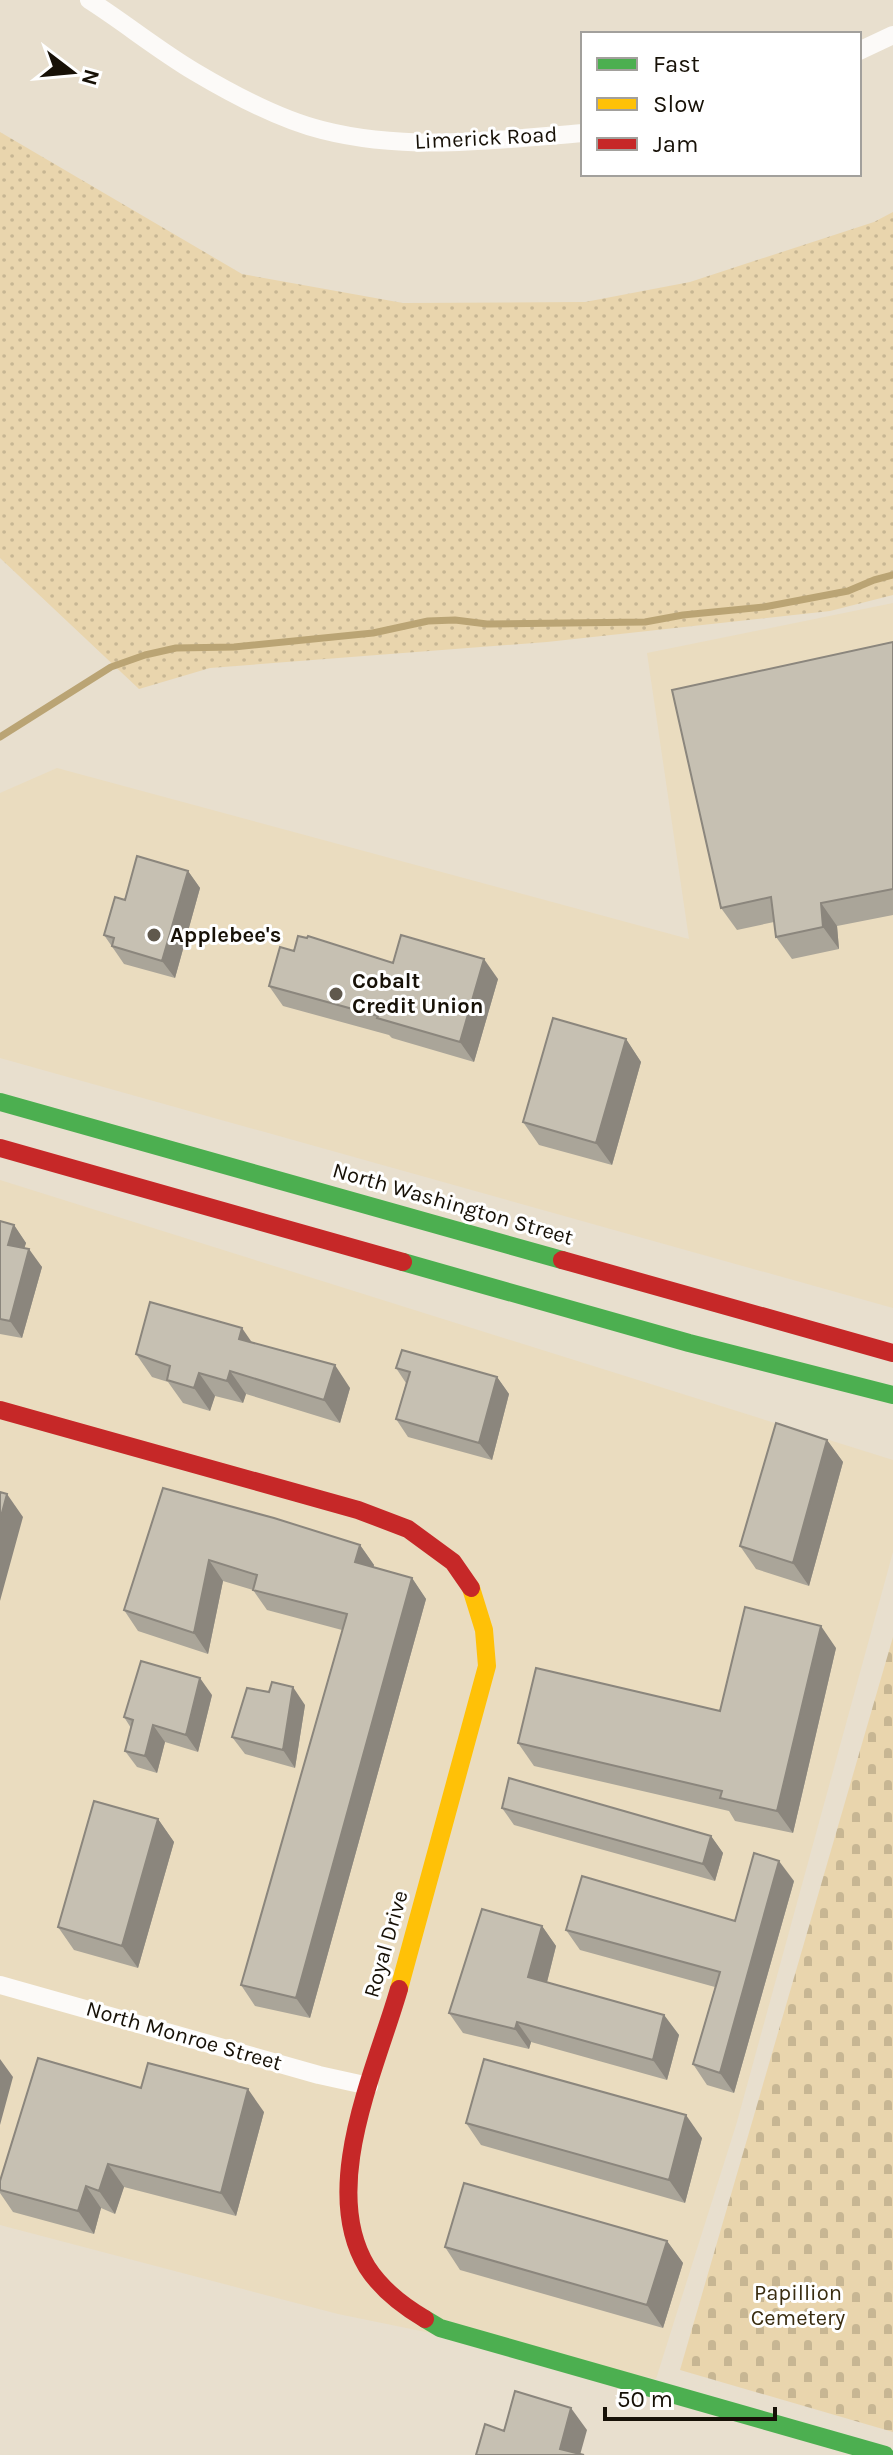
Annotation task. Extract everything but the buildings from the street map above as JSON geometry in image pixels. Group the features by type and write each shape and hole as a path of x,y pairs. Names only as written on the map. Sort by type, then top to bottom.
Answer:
{"main road":[{"name":"North Washington Street","path":"0,1102 893,1353"},
{"path":"0,1148 674,1339 893,1395"},
{"name":"Royal Drive","path":"0,1410 358,1510 408,1529 453,1562 473,1592 484,1630 487,1666 430,1878 369,2086 349,2174 349,2210 357,2245 369,2272 405,2308 440,2328 885,2455"}],"street":[{"name":"Limerick Road","path":"96,2 194,72 252,103 321,130 379,141 451,144 581,133"},
{"path":"861,50 893,35"},
{"name":"North Monroe Street","path":"0,1985 319,2075 369,2086"}],"shaded area":[{"path":"893,603 893,1308 0,1058 0,793 57,768 689,939 647,653"},
{"path":"0,1180 893,1460 893,1552 737,2122 656,2379 338,2314 0,2225"}],"green space":[{"path":"0,132 242,274 403,303 585,302 690,282 874,222 893,212 893,595 830,611 547,642 210,668 139,689 0,558"},
{"name":"Papillion Cemetery","path":"893,1637 893,2432 680,2370"}],"waterway":[{"path":"0,737 111,667 176,648 234,647 373,633 428,621 487,624 645,622 764,607 848,591 893,575"}],"traffic: fast":[{"path":"0,1102 562,1260"},
{"path":"403,1262 689,1343 893,1395"},
{"path":"425,2319 440,2328 885,2455"}],"traffic: slow":[{"path":"399,1989 487,1666 484,1630 471,1588"}],"traffic: jam":[{"path":"0,1148 403,1262"},
{"path":"562,1260 893,1353"},
{"path":"0,1410 358,1510 408,1529 453,1562 471,1588"},
{"path":"399,1989 356,2128 350,2165 349,2201 354,2236 367,2267 393,2296 425,2319"}],"place":[{"name":"Applebee's","path":"154,935"},
{"name":"Cobalt Credit Union","path":"336,994"}]}
